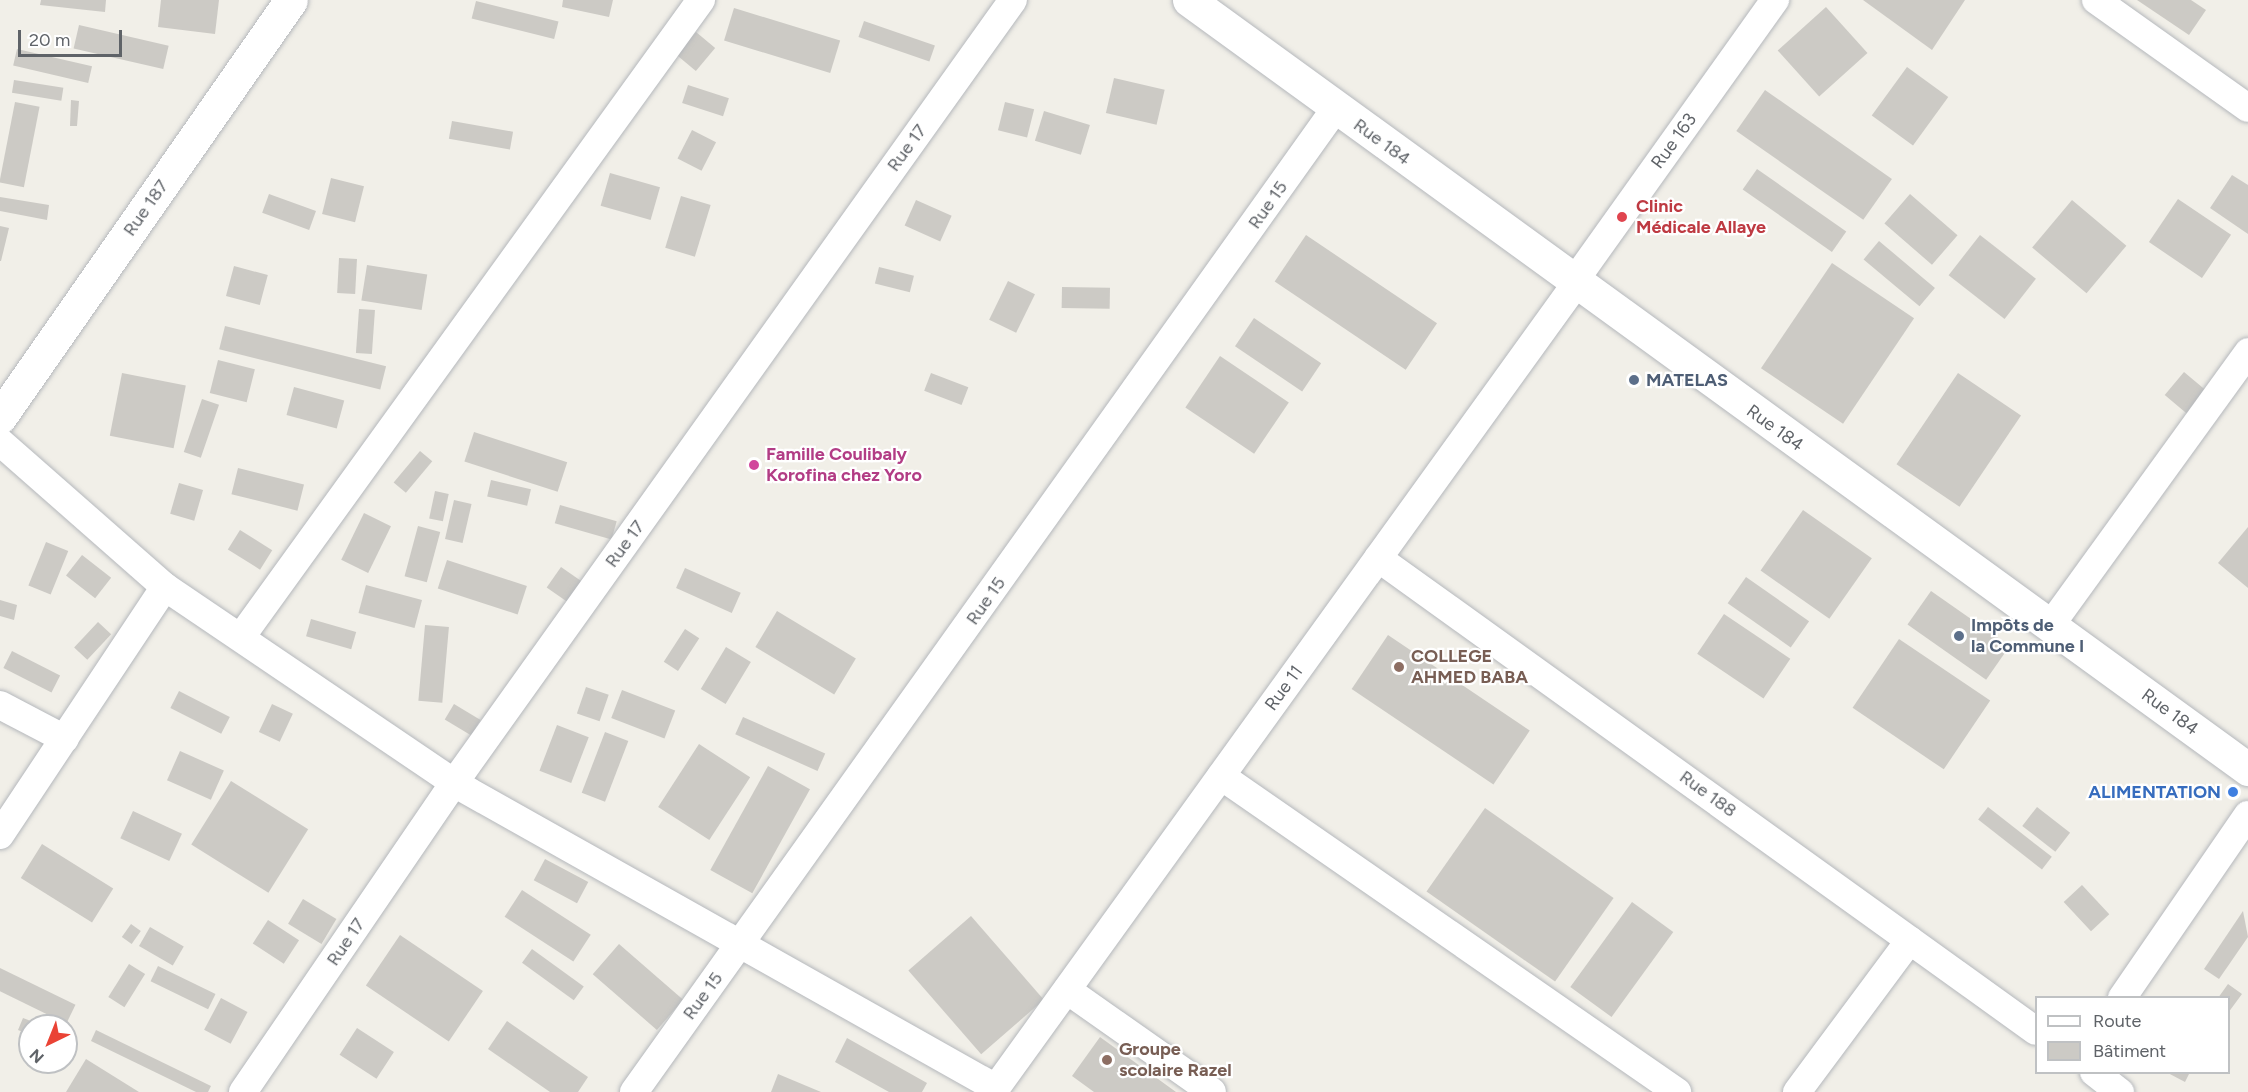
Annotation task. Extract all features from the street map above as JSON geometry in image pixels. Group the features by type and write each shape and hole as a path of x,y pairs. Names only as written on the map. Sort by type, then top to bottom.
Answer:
{"street":[{"name":"Rue 187","path":"0,417 291,0"},
{"path":"241,638 701,0"},
{"name":"Rue 17","path":"243,1092 454,783 1013,0"},
{"name":"Rue 184","path":"1189,0 1574,284 2248,769"},
{"name":"Rue 163","path":"1574,284 1775,0"},
{"path":"2097,0 2248,108"},
{"name":"Rue 15","path":"634,1092 1336,108"},
{"name":"Rue 11","path":"995,1090 1574,284"},
{"path":"2050,626 2248,352"},
{"path":"0,442 165,587 454,783 995,1090"},
{"name":"Rue 188","path":"1378,558 2035,1030"},
{"path":"0,835 165,587"},
{"path":"0,705 65,739"},
{"path":"1221,776 1677,1092"},
{"path":"2123,996 2248,815"},
{"path":"1797,1092 1910,940"},
{"path":"1067,990 1212,1092"},
{"path":"2096,1074 2119,1092"}],"building":[{"path":"41,0 106,0 105,12 40,5"},
{"path":"161,0 219,0 215,34 158,27"},
{"path":"563,0 613,0 609,17 562,7"},
{"path":"1863,0 1965,0 1932,50"},
{"path":"2137,0 2191,0 2206,10 2189,35"},
{"path":"476,1 558,22 554,39 472,18"},
{"path":"1826,7 1867,53 1819,97 1778,50"},
{"path":"734,8 840,40 830,73 724,41"},
{"path":"864,21 935,45 929,61 858,37"},
{"path":"79,25 169,46 163,69 74,48"},
{"path":"696,32 715,48 696,71 677,55"},
{"path":"17,49 92,66 88,83 13,66"},
{"path":"1907,67 1948,97 1913,146 1872,116"},
{"path":"1114,78 1165,90 1157,125 1106,113"},
{"path":"14,80 63,88 61,101 12,93"},
{"path":"688,85 729,98 723,116 682,103"},
{"path":"1765,90 1892,179 1863,220 1736,131"},
{"path":"71,100 79,101 77,126 70,126"},
{"path":"15,102 40,107 24,187 0,183"},
{"path":"1005,102 1034,109 1027,137 998,130"},
{"path":"1044,111 1090,125 1081,155 1035,141"},
{"path":"452,121 513,132 510,149 449,139"},
{"path":"692,130 716,142 702,171 677,159"},
{"path":"1757,169 1846,232 1832,252 1743,189"},
{"path":"610,173 660,187 651,220 601,206"},
{"path":"2232,175 2248,185 2248,234 2210,208"},
{"path":"331,178 364,186 355,222 322,214"},
{"path":"269,194 316,211 309,230 262,213"},
{"path":"1910,194 1958,235 1932,265 1884,223"},
{"path":"681,196 711,205 695,257 665,248"},
{"path":"0,197 49,205 47,220 0,211"},
{"path":"2178,199 2231,235 2202,278 2149,242"},
{"path":"916,200 952,216 940,241 905,226"},
{"path":"2072,200 2126,246 2087,293 2032,247"},
{"path":"0,226 9,228 1,261 0,261"},
{"path":"1306,235 1437,323 1406,370 1275,281"},
{"path":"1980,235 2036,279 2005,319 1949,275"},
{"path":"1879,241 1935,288 1919,306 1864,259"},
{"path":"339,258 357,259 355,294 337,293"},
{"path":"1832,263 1914,318 1843,424 1761,368"},
{"path":"367,265 427,275 422,310 361,301"},
{"path":"234,266 268,275 260,305 226,296"},
{"path":"879,267 914,276 910,292 875,283"},
{"path":"1008,281 1035,294 1016,333 989,320"},
{"path":"1062,287 1110,288 1110,309 1062,308"},
{"path":"359,309 375,310 372,354 356,353"},
{"path":"1254,318 1321,363 1302,391 1235,346"},
{"path":"225,326 386,366 380,389 219,349"},
{"path":"1220,356 1289,402 1254,454 1185,407"},
{"path":"218,360 255,369 247,402 210,393"},
{"path":"2184,372 2211,394 2192,417 2165,395"},
{"path":"122,373 186,385 174,448 110,436"},
{"path":"931,373 968,387 962,405 924,391"},
{"path":"1958,373 2021,415 1959,507 1896,464"},
{"path":"294,387 344,400 337,428 286,415"},
{"path":"202,399 219,405 201,458 184,452"},
{"path":"474,432 567,462 558,492 464,461"},
{"path":"420,451 432,461 406,493 394,482"},
{"path":"238,468 304,484 297,511 231,494"},
{"path":"491,480 531,489 527,506 487,497"},
{"path":"179,483 203,490 194,521 170,514"},
{"path":"435,491 449,494 443,521 429,518"},
{"path":"454,500 472,504 463,543 445,539"},
{"path":"560,505 617,521 611,540 555,523"},
{"path":"1803,510 1872,558 1829,619 1761,571"},
{"path":"364,513 391,526 368,573 341,560"},
{"path":"418,526 440,532 427,582 405,576"},
{"path":"2248,527 2248,588 2218,563"},
{"path":"240,530 272,550 260,570 228,550"},
{"path":"46,542 68,551 51,595 28,586"},
{"path":"82,555 111,578 95,598 66,575"},
{"path":"447,560 527,586 518,614 438,589"},
{"path":"561,567 587,585 573,606 547,587"},
{"path":"685,568 741,593 732,613 676,588"},
{"path":"1746,577 1809,621 1791,647 1728,603"},
{"path":"366,585 422,600 415,628 358,613"},
{"name":"Impôts de la Commune I","path":"1931,591 2010,646 1986,680 1907,625"},
{"path":"0,600 17,605 14,620 0,616"},
{"path":"777,611 856,658 834,694 755,647"},
{"path":"1724,614 1790,659 1763,699 1697,654"},
{"path":"311,619 356,632 351,649 306,636"},
{"path":"98,622 111,634 87,660 74,648"},
{"path":"425,625 449,627 442,703 418,701"},
{"path":"685,629 699,638 678,671 664,662"},
{"path":"1388,635 1530,731 1493,785 1352,689"},
{"path":"1899,639 1990,701 1944,769 1853,708"},
{"path":"726,647 751,662 726,704 701,689"},
{"path":"12,651 60,676 51,692 3,668"},
{"path":"586,687 609,695 600,721 577,713"},
{"path":"622,690 675,710 664,738 611,718"},
{"path":"179,691 230,717 221,734 170,708"},
{"path":"272,704 293,714 280,742 259,732"},
{"path":"454,704 481,720 471,735 445,719"},
{"path":"743,717 825,754 817,771 735,734"},
{"path":"557,725 589,737 571,783 539,771"},
{"path":"605,732 628,741 605,802 582,793"},
{"path":"699,744 750,777 709,840 658,807"},
{"path":"180,751 224,771 211,800 167,780"},
{"path":"768,766 810,789 752,893 710,870"},
{"path":"231,781 308,829 268,893 191,845"},
{"path":"1988,807 2052,857 2042,869 1978,820"},
{"path":"2037,807 2070,833 2055,852 2022,826"},
{"path":"1485,808 1614,898 1555,982 1426,892"},
{"path":"133,811 182,834 169,861 120,838"},
{"path":"42,844 113,889 92,922 21,878"},
{"path":"545,859 588,882 577,903 534,880"},
{"path":"2082,885 2109,914 2091,931 2064,902"},
{"path":"522,890 591,935 573,961 505,917"},
{"path":"303,899 336,919 321,944 288,924"},
{"path":"1632,902 1673,932 1612,1017 1570,987"},
{"path":"2243,911 2248,937 2219,979 2204,969"},
{"path":"971,916 1044,1000 981,1054 908,970"},
{"path":"268,920 299,940 284,964 253,943"},
{"path":"131,924 141,931 132,944 122,937"},
{"path":"150,927 184,946 173,966 139,946"},
{"path":"400,935 483,991 449,1041 366,986"},
{"path":"619,944 683,1000 657,1030 593,974"},
{"path":"532,949 584,987 574,1000 522,963"},
{"path":"129,964 145,974 124,1007 108,997"},
{"path":"158,966 216,994 208,1009 151,981"},
{"path":"0,968 75,1005 71,1014 46,1014 0,991"},
{"path":"2228,984 2242,994 2230,1010 2230,996 2219,996"},
{"path":"221,998 247,1012 231,1044 204,1030"},
{"path":"507,1021 588,1077 578,1092 550,1092 488,1049"},
{"path":"357,1028 394,1052 376,1079 340,1055"},
{"path":"96,1030 211,1086 208,1092 196,1092 91,1041"},
{"name":"Groupe scolaire Razel","path":"1100,1037 1176,1092 1094,1092 1072,1076"},
{"path":"847,1038 927,1083 922,1092 889,1092 835,1062"},
{"path":"86,1059 139,1092 66,1092"},
{"path":"778,1074 821,1092 771,1092"},
{"path":"2170,1074 2189,1074 2185,1082"}],"place":[{"name":"Clinic Médicale Allaye","path":"1622,217"},
{"name":"MATELAS","path":"1634,380"},
{"name":"Famille Coulibaly Korofina chez Yoro","path":"754,465"},
{"name":"Impôts de la Commune I","path":"1959,636"},
{"name":"COLLEGE AHMED BABA","path":"1399,667"},
{"name":"ALIMENTATION","path":"2233,792"},
{"name":"Groupe scolaire Razel","path":"1107,1060"}]}
